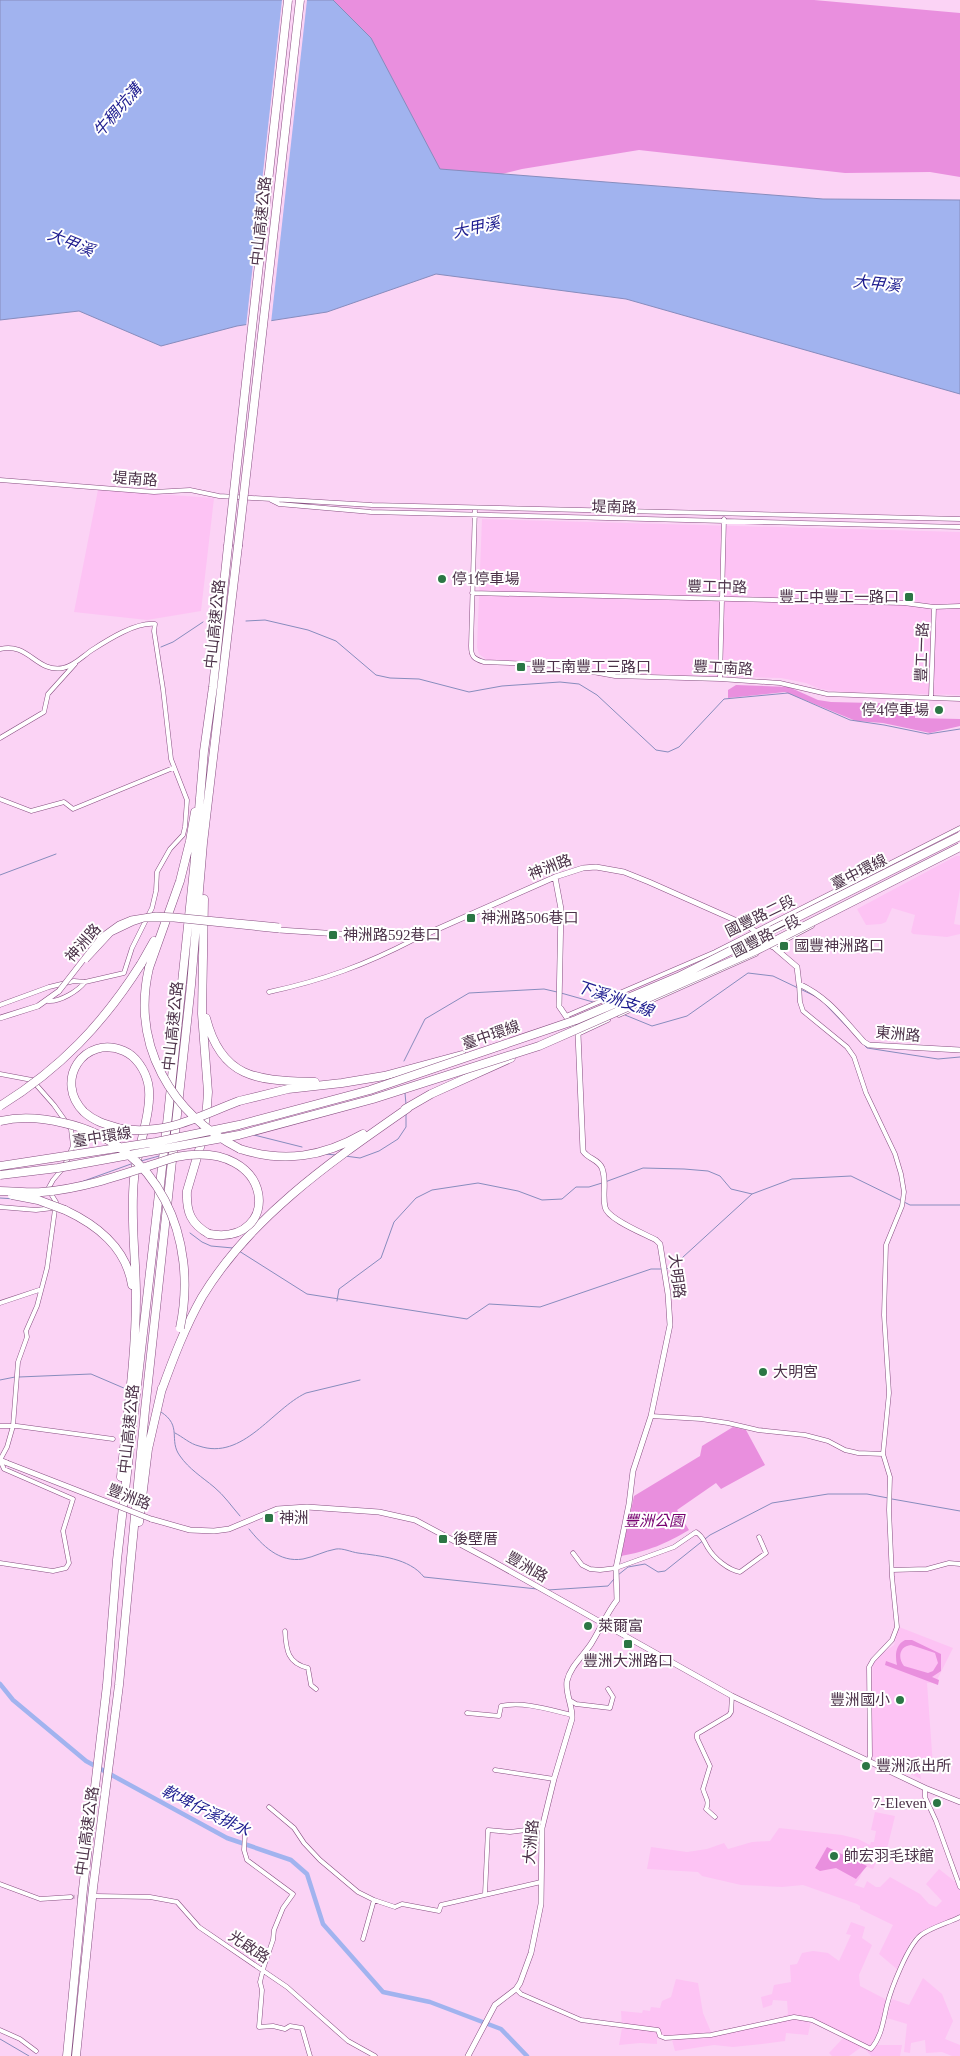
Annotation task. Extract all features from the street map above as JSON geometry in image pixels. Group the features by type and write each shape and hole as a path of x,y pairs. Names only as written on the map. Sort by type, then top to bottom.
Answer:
{"highway":[{"name":"中山高速公路","path":"67,2056 94,1786 108,1685 113,1598 134,1385 182,989 204,751 214,688 288,0"},
{"name":"中山高速公路","path":"76,2056 93,1888 111,1753 148,1381 189,1010 203,844 300,0"},
{"path":"204,751 190,841 172,903 149,968 145,991 145,1017 149,1040 158,1066 164,1080 186,1109 213,1132 233,1145 265,1156 296,1158 344,1144 431,1094 539,1046"},
{"name":"臺中環線","path":"0,1166 156,1142 239,1125 370,1090 576,1020 678,977 960,836"},
{"path":"0,1192 60,1190 91,1184 189,1154 215,1155 230,1160 248,1172 258,1189 259,1201 255,1217 244,1229 228,1235 209,1234 190,1218 187,1210 187,1191 206,1122 208,1106 202,1014 203,844"},
{"name":"臺中環線","path":"0,1175 87,1163 239,1135 373,1099 539,1046 757,950 960,848"},
{"path":"0,1106 36,1083 88,1036 110,1010 141,964 172,903"},
{"path":"203,996 206,1019 218,1050 229,1062 248,1075 273,1080 320,1083 384,1076"},
{"path":"134,1385 134,1180 148,1103 149,1084 140,1065 125,1051 113,1048 100,1048 89,1052 81,1059 72,1076 73,1093 84,1111 92,1118 113,1127 141,1132 155,1131 179,1125 239,1101 266,1093 384,1076 529,1036"},
{"path":"127,1582 136,1542 148,1449 155,1417 161,1392 184,1327 215,1278 237,1249 258,1226 329,1163 408,1108"},
{"path":"0,1122 38,1118 84,1129 123,1150 143,1170 164,1199 180,1238 186,1280 184,1327"},
{"path":"0,1192 38,1200 66,1210 85,1219 102,1232 118,1251 130,1277 135,1317"}],"street":[{"name":"堤南路","path":"0,480 154,492 190,490 219,496 269,499 475,508 960,519"},
{"name":"堤南路","path":"269,499 279,504 341,510 960,527"},
{"path":"472,593 475,508"},
{"path":"720,679 724,514"},
{"name":"豐工中路","path":"472,593 904,603 960,606"},
{"name":"豐工南路","path":"472,593 471,654 475,660 484,662 554,665 615,676 720,679 793,684 828,694 960,699"},
{"name":"豐工一路","path":"931,697 934,606"},
{"path":"0,738 44,712 48,694 78,661 93,649 140,624 155,624 154,631 174,768 187,800 183,835 170,849 157,872 156,891 152,908 132,948 124,972 85,982 74,981 49,987 0,1005"},
{"path":"0,649 15,647 47,667 65,668 78,661"},
{"path":"0,799 31,811 64,802 73,809 174,768"},
{"name":"國豐路二段","path":"566,1016 715,952 960,828"},
{"name":"國豐路一段","path":"578,1034 728,968 960,848"},
{"name":"神洲路","path":"0,1018 48,1001 59,991 101,938 119,924 131,919 165,915 310,931 415,939 555,877 582,868 605,868 624,872 665,888 755,931 797,967 799,984"},
{"path":"555,877 561,909 559,1006 578,1034"},
{"path":"269,992 301,985 343,972 415,939"},
{"path":"48,1001 62,1000 80,988 85,982"},
{"path":"799,984 802,1008 847,1047 854,1056 866,1093 895,1154 902,1181 903,1203 888,1237 885,1257 884,1328 889,1393 883,1454 890,1477 889,1510 892,1570 898,1618 897,1630 892,1640 872,1660 869,1667 870,1756 868,1761"},
{"name":"東洲路","path":"799,984 814,991 826,1000 864,1042 870,1045 960,1050"},
{"name":"大明路","path":"578,1034 583,1151 586,1155 597,1161 602,1169 605,1180 605,1208 614,1218 656,1240 661,1249 668,1294 670,1325 652,1416 633,1471 629,1504 616,1568 617,1600 609,1609 602,1624"},
{"path":"0,1074 32,1080 54,1105 71,1129 73,1146 64,1167 48,1189 56,1202 46,1268 39,1290 37,1306 26,1331 27,1337 17,1369 13,1426 7,1447 0,1460 4,1469 73,1499 64,1531 68,1563 66,1568 53,1571 0,1563"},
{"path":"0,1207 36,1210 55,1207"},
{"path":"0,1303 39,1290"},
{"path":"652,1416 728,1422 758,1430 805,1435 828,1441 844,1450 858,1453 883,1454"},
{"path":"0,1426 113,1439"},
{"name":"豐洲路","path":"0,1460 151,1519 190,1530 214,1531 230,1529 277,1509 288,1507 397,1515 415,1520 732,1696 925,1788 960,1802"},
{"path":"573,1553 582,1565 590,1569 616,1568 674,1547 696,1532 704,1540 713,1556 728,1567 740,1572 766,1553 759,1537"},
{"path":"892,1570 927,1569 950,1563 960,1564"},
{"name":"大洲路","path":"468,2056 495,2005 516,1989 520,1983 531,1953 541,1904 542,1828 572,1715 567,1689 569,1676 592,1643 602,1624"},
{"path":"285,1632 285,1642 292,1660 297,1666 308,1668 311,1685 316,1689"},
{"path":"571,1702 610,1708 613,1697 608,1689"},
{"path":"715,1817 706,1809 708,1805 703,1789 710,1766 697,1734 732,1712 732,1696"},
{"path":"467,1713 499,1716 501,1706 510,1704 572,1715"},
{"path":"495,1770 554,1779"},
{"path":"925,1788 925,1798 936,1821 960,1887"},
{"path":"269,1807 294,1828 304,1843 320,1860 358,1892 395,1907 402,1904 439,1911 441,1905 540,1882"},
{"path":"485,1894 488,1830 510,1832 542,1828"},
{"path":"245,1834 244,1850 248,1860 292,1894 283,1908 274,1930 273,1940 260,1982 262,1990 259,2027 273,2026 285,2029 290,2026 302,2028 310,2056"},
{"path":"0,1884 40,1899 71,1897"},
{"name":"光啟路","path":"96,1896 150,1897 177,1902 199,1927 287,1987 348,2041 375,2056"},
{"path":"363,1939 374,1900"},
{"path":"516,1989 521,1994 547,2004 576,2019 658,2030 660,2036 665,2038 711,2035 794,2017 812,2020 871,2049 880,2037 892,1990 904,1961 916,1940 922,1935 960,1917"},
{"path":"0,2030 20,2039 36,2050"}],"shaded area":[{"path":"98,490 214,498 201,611 147,620 74,612"},
{"path":"482,519 960,532 960,695 841,692 820,689 806,683 781,678 613,673 554,662 487,660 479,654 477,647"},
{"path":"956,856 960,856 960,889 954,924 960,925 960,934 947,937 913,934 911,932 915,915 892,908 886,922 866,925 857,909"},
{"name":"豐洲國小","path":"899,1627 953,1648 936,1682 927,1683 933,1766 919,1764 921,1779 870,1755 873,1660 894,1645"},
{"path":"875,1812 895,1816 886,1853 881,1852 873,1869 865,1866 854,1885 864,1888 867,1881 876,1887 880,1887 890,1877 920,1894 929,1904 936,1907 942,1901 926,1884 939,1869 958,1884 960,1890 960,1914 911,1940 898,1970 879,1954 893,1925 860,1909 860,1906 857,1904 803,1885 782,1887 741,1885 702,1876 698,1872 647,1869 651,1847 687,1852 707,1849 724,1843 728,1849 752,1842 770,1841 779,1828 842,1835 858,1839 870,1845 871,1842 874,1842 876,1831 871,1830"},
{"path":"851,1922 865,1927 862,1938 872,1945 859,1975 860,1986 887,2000 878,2036 878,2045 902,2045 900,2056 871,2056 866,2050 860,2048 849,2056 832,2056 829,2053 844,2037 811,2021 808,2035 786,2033 785,2041 762,2044 733,2047 714,2045 675,2051 672,2040 657,2038 657,2044 619,2045 622,2028 621,2011 642,2013 643,2010 650,2011 651,2007 660,2008 662,2001 671,1997 676,1979 698,1983 703,2013 711,2032 780,2018 788,2014 787,2001 773,2000 772,2005 763,2008 761,1997 772,1994 774,1985 791,1982 790,1965 797,1964 802,1953 813,1951 828,1953 839,1961 851,1935 846,1934"},
{"path":"923,1978 942,1994 953,2021 945,2039 960,2045 960,2056 952,2056 942,2052 926,2053 925,2040 911,2043 910,2053 904,2052 907,2024 887,2018 892,1999 909,2005"}],"green space":[{"path":"227,0 814,0 960,13 960,177 930,172 845,173 639,150 522,169 412,196"},
{"path":"736,685 789,687 818,700 831,702 915,704 915,718 960,719 960,726 930,733 883,723 856,721 785,692 728,698 728,690"},
{"name":"豐洲公園","path":"733,1427 746,1430 765,1465 721,1489 716,1483 677,1510 689,1530 656,1546 621,1556 634,1496 700,1456 702,1446"},
{"path":"912,1640 941,1654 941,1671 932,1677 939,1680 938,1685 885,1665 886,1661 897,1665 896,1651 902,1642","holes":["911,1645 935,1653 938,1663 933,1671 928,1673 904,1666 900,1656 904,1647"]},
{"name":"帥宏羽毛球館","path":"827,1847 867,1866 856,1879 836,1868 820,1871 815,1868"}],"water":[{"path":"0,0 333,0 371,38 440,169 823,199 960,200 960,394 626,299 436,274 327,312 237,326 161,346 79,311 0,320"}],"pier":[{"path":"282,0 307,0 271,323 246,327"}],"waterway":[{"path":"246,621 265,620 308,630 336,641 376,675 390,678 419,679 469,692 502,686 560,682 579,684 597,695 656,750 668,752 679,747 724,699 788,693 850,720 928,734 960,729"},
{"path":"161,647 173,642 203,622"},
{"path":"0,875 56,854"},
{"name":"下溪洲支線","path":"625,1015 652,1026 687,1016 748,973 773,976 819,998"},
{"name":"下溪洲支線","path":"404,1061 425,1019 469,993 544,989 557,992"},
{"name":"下溪洲支線","path":"561,993 593,1002"},
{"name":"下溪洲支線","path":"824,1003 854,1034"},
{"name":"下溪洲支線","path":"863,1044 867,1048 938,1059 960,1057"},
{"name":"下溪洲支線","path":"405,1093 406,1104"},
{"name":"下溪洲支線","path":"345,1156 360,1158 379,1151 398,1139 406,1127 406,1113"},
{"name":"下溪洲支線","path":"254,1135 302,1147"},
{"name":"下溪洲支線","path":"325,1154 336,1155"},
{"name":"下溪洲支線","path":"141,1161 159,1156"},
{"name":"下溪洲支線","path":"81,1182 131,1164"},
{"path":"605,1182 643,1168 684,1169 708,1171 720,1176 731,1189 752,1194 792,1179 851,1176 900,1200"},
{"path":"337,1301 339,1289 381,1258 394,1222 416,1198 432,1190 478,1183 518,1191 542,1200 562,1199 576,1187 589,1187 602,1183"},
{"path":"665,1269 671,1268 752,1194"},
{"name":"下溪洲支線","path":"0,1198 15,1199"},
{"path":"904,1202 910,1205 960,1205"},
{"path":"190,1233 211,1246 233,1248"},
{"path":"239,1251 307,1294 467,1319 489,1304 540,1307 651,1269 661,1269"},
{"path":"19,1377 91,1374 126,1389"},
{"path":"0,1380 15,1377"},
{"path":"175,1433 199,1446 215,1449 230,1446 256,1431 293,1400 306,1393 360,1380"},
{"path":"161,1412 172,1423 175,1444 180,1456 192,1469 214,1487 240,1516"},
{"path":"618,1575 628,1567 645,1564 658,1572 665,1571 710,1535 772,1503 828,1494 867,1494 888,1498"},
{"path":"892,1499 960,1511"},
{"path":"249,1529 272,1552 294,1560 341,1549 394,1559 410,1566 424,1577 537,1589"},
{"path":"548,1590 608,1586 614,1579"},
{"name":"軟埤仔溪排水","path":"0,1684 13,1700 86,1761 227,1838 291,1860 307,1874 323,1924 383,1992 430,2002 501,2029 527,2056"},
{"path":"0,2039 29,2056"}],"tunnel":[{"path":"71,1897 91,1896"}],"place":[{"name":"停1停車場","path":"442,579"},
{"name":"豐工中豐工一路口","path":"909,597"},
{"name":"豐工南豐工三路口","path":"521,667"},
{"name":"停4停車場","path":"939,710"},
{"name":"神洲路506巷口","path":"471,918"},
{"name":"神洲路592巷口","path":"333,935"},
{"name":"國豐神洲路口","path":"784,946"},
{"name":"大明宮","path":"763,1372"},
{"name":"神洲","path":"269,1518"},
{"name":"後壁厝","path":"443,1539"},
{"name":"萊爾富","path":"588,1626"},
{"name":"豐洲大洲路口","path":"628,1644"},
{"name":"豐洲國小","path":"900,1700"},
{"name":"豐洲派出所","path":"866,1766"},
{"name":"7-Eleven","path":"937,1803"},
{"name":"帥宏羽毛球館","path":"834,1856"}],"water label":[{"name":"牛稠坑溝","path":"117,110"},
{"name":"大甲溪","path":"476,227"},
{"name":"大甲溪","path":"71,242"},
{"name":"大甲溪","path":"877,283"}]}
